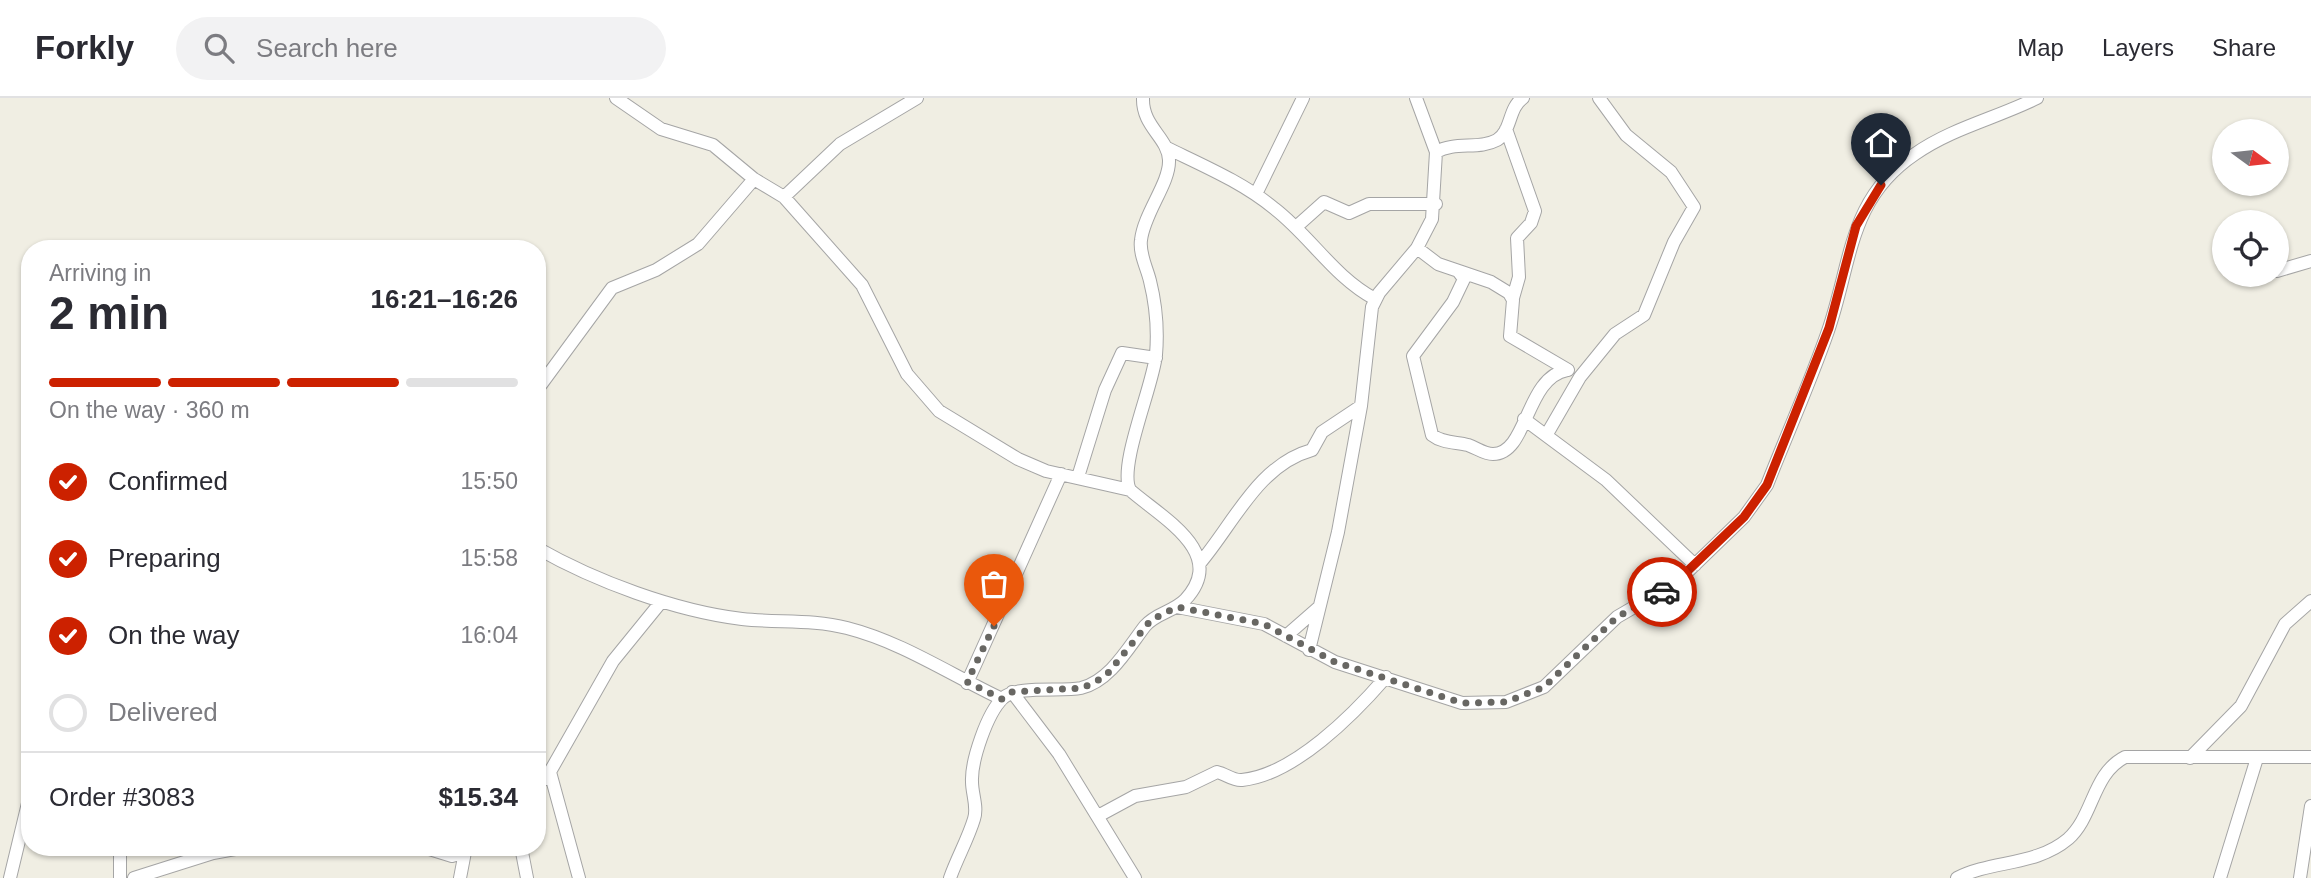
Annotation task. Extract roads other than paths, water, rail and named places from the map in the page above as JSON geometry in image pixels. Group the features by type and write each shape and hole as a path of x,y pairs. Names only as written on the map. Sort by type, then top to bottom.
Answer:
{"street":[{"path":"616,98 661,129 713,145 754,179 784,197 862,285 898,358 925,398 951,420 1018,459 1061,474 1130,490"},
{"path":"784,197 840,144 917,98"},
{"path":"1143,98 1149,126 1167,148 1256,194 1296,227 1348,282 1375,299"},
{"path":"1256,194 1303,98"},
{"path":"1309,650 1338,532 1361,406 1368,323 1375,299 1417,248 1432,219 1436,204 1436,152 1416,98"},
{"path":"1436,152 1453,146 1492,142 1501,138 1515,106 1523,98"},
{"path":"1547,433 1580,377 1615,334 1644,314 1674,242 1693,207 1671,172 1626,135 1599,98"},
{"path":"1177,607 1254,621 1309,650 1363,672 1386,677 1462,703 1490,704 1524,697 1544,687 1617,617 1676,582 1695,565 1744,517 1767,485 1829,328 1856,226 1871,197 1891,174 1915,154 1950,134 2037,98"},
{"path":"1506,129 1535,211 1535,217 1517,238 1519,277 1513,298 1510,336 1580,377"},
{"path":"1167,148 1169,164 1147,212 1140,243 1156,316 1156,358 1128,468 1127,483 1130,490 1195,546 1200,563"},
{"path":"546,378 612,288 656,270 698,244 754,179"},
{"path":"1296,227 1324,202 1349,213 1369,204 1436,204"},
{"path":"1417,248 1438,264 1491,282 1513,298"},
{"path":"2289,267 2311,261"},
{"path":"1458,271 1464,279 1459,292 1413,356 1430,431 1437,439 1469,446 1491,455 1508,449 1517,438 1524,419 1549,376 1567,369"},
{"path":"1078,477 1105,390 1122,353 1156,358"},
{"path":"546,553 661,602 743,619 803,620 855,630 897,645 967,682 1007,696 1082,688 1108,673 1151,620 1177,607 1193,589 1200,563 1240,506 1280,465 1293,456 1312,450 1319,435 1361,406"},
{"path":"1524,419 1547,433 1606,480 1695,565"},
{"path":"967,682 1061,474"},
{"path":"2190,758 2241,706 2285,624 2311,601"},
{"path":"546,776 613,661 661,602"},
{"path":"1286,636 1318,608"},
{"path":"1098,816 1135,796 1186,787 1217,772 1241,780 1263,775 1296,757 1341,726 1386,677"},
{"path":"1007,696 1059,754 1135,878"},
{"path":"950,878 975,817 971,766 1007,696"},
{"path":"1957,878 2015,864 2059,846 2082,820 2096,788 2117,761 2133,756 2311,757"},
{"path":"2220,878 2258,758"},
{"path":"550,772 579,878"},
{"path":"2300,878 2311,806"},
{"path":"10,878 21,832"},
{"path":"120,856 120,878"},
{"path":"134,878 204,856"},
{"path":"460,878 466,856"},
{"path":"523,856 527,878"}]}
